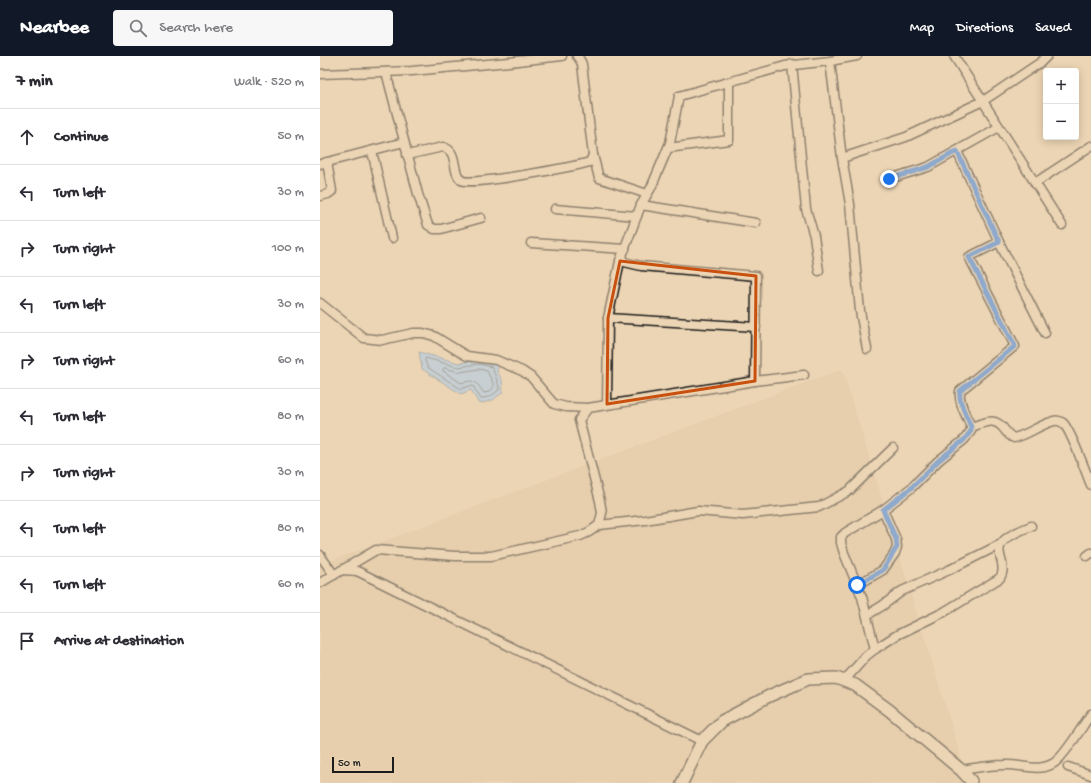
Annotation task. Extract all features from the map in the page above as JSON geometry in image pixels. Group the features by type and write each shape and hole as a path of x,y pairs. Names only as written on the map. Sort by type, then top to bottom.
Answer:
{"street":[{"path":"320,74 386,72 562,56"},
{"path":"577,56 582,64 593,155 599,178 647,194"},
{"path":"607,404 608,318 620,262 641,205 668,148 679,96 792,64 830,61 857,56"},
{"path":"954,56 1062,225"},
{"path":"842,158 906,137 983,101 1041,62 1047,56"},
{"path":"830,61 842,158 850,204 860,311 867,349"},
{"path":"792,64 806,209 814,236 819,271"},
{"path":"386,72 418,194 428,225 434,229 441,229 481,218"},
{"path":"668,148 729,140 729,82"},
{"path":"889,179 928,167 999,127"},
{"path":"320,196 328,194 332,191 323,163 404,142"},
{"path":"1035,183 1091,146"},
{"path":"408,155 443,147 447,148 453,155 460,180 470,182 535,173 590,162 593,155"},
{"path":"372,151 392,238"},
{"path":"957,151 999,242 1045,333"},
{"path":"641,205 756,223"},
{"path":"555,209 637,216"},
{"path":"876,649 857,585 844,553 841,537 853,527 883,510 911,488 938,461 964,440 971,431 971,427 960,401 960,391 1015,346 969,257 999,242"},
{"path":"531,243 625,249"},
{"path":"620,262 641,266 756,276 755,381"},
{"path":"320,303 364,338 382,340 413,333 423,333 434,336 468,356 496,360 522,371 531,377 551,401 558,405 588,408 755,381 804,375"},
{"path":"608,318 756,327"},
{"path":"588,408 579,420 600,501 602,513 599,525"},
{"path":"971,427 990,421 996,421 1010,436 1014,438 1050,422 1056,420 1061,421 1075,445 1091,485"},
{"path":"320,583 376,550 455,556 491,556 580,536 599,525 645,520 698,511 742,515 820,507 849,491 893,448"},
{"path":"857,585 883,570 897,547 896,539 883,510"},
{"path":"867,615 902,591 950,570 1001,544 1015,533 1031,526"},
{"path":"844,681 866,656 897,635 944,612 1000,578 1003,570 999,548 1001,544"},
{"path":"320,554 334,575"},
{"path":"341,570 357,571 702,740"},
{"path":"682,783 702,740 722,721 769,696 808,679 836,678 855,685 889,710 961,770 971,782"},
{"path":"961,770 1004,764 1032,768 1045,768 1056,762 1072,743 1091,714"},
{"path":"1068,767 1091,775"}],"highlighted area":[{"path":"620,261 756,276 755,381 607,404 608,318"}],"shaded area":[{"path":"842,369 969,783 320,783 320,565"}],"water":[{"path":"419,352 459,363 480,360 499,364 497,371 502,380 503,392 493,400 479,404 471,390 461,394 422,369"}],"route":[{"path":"857,585 883,570 895,553 898,544 883,510 911,488 938,461 969,436 971,427 960,401 960,391 964,386 1015,346 969,257 999,242 957,151 928,167 889,179"}]}
